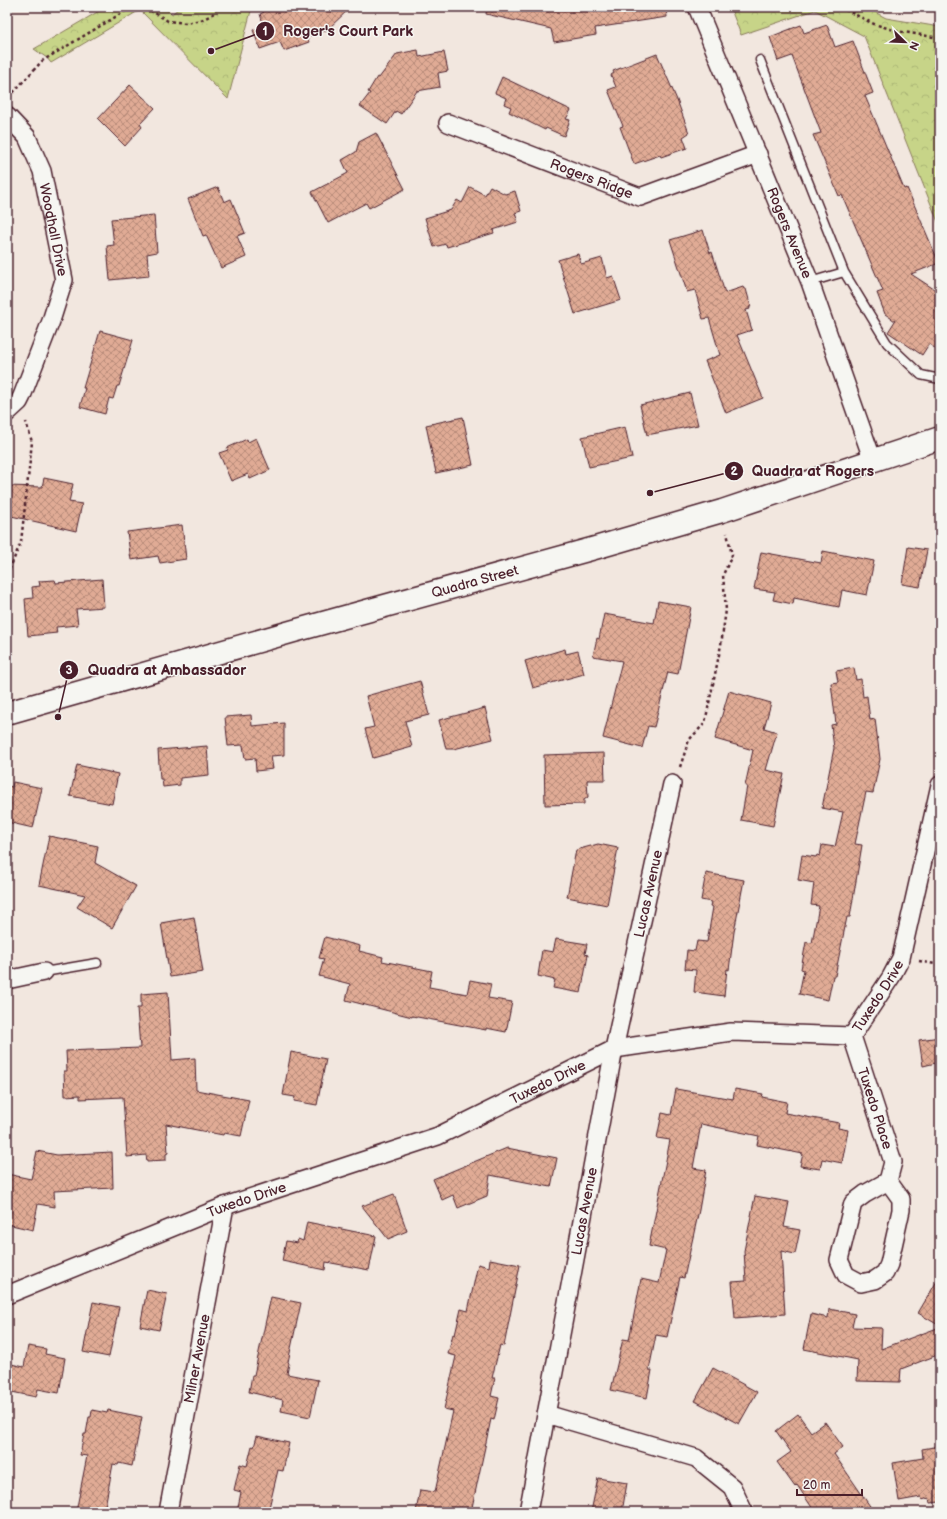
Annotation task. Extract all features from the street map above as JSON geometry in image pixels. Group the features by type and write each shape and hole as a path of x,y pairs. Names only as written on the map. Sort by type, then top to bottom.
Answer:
{"main road":[{"name":"Quadra Street","path":"7,713 302,628 595,548 722,511 940,438"}],"street":[{"name":"Rogers Avenue","path":"697,7 810,282 873,461"},
{"name":"Woodhall Drive","path":"7,116 27,137 42,171 64,280 51,321 13,407"},
{"name":"Rogers Ridge","path":"448,122 640,196 758,154"},
{"name":"Lucas Avenue","path":"528,1512 614,1049 672,784"},
{"name":"Tuxedo Drive","path":"7,1295 225,1206 438,1136 614,1049 731,1032 852,1036 891,977 901,958 940,785"},
{"path":"7,980 44,972"},
{"name":"Tuxedo Place","path":"852,1036 893,1162 888,1181"},
{"path":"888,1181 901,1198 901,1210 888,1264 885,1273 875,1280 860,1283 846,1275 839,1260 853,1203 865,1194 888,1181"},
{"name":"Milner Avenue","path":"168,1512 225,1206"},
{"path":"546,1414 696,1458 732,1487 744,1512"}],"lane":[{"path":"760,60 844,272 887,344 920,375 940,379"},
{"path":"810,282 844,272"},
{"path":"44,972 97,963"}],"path":[{"path":"7,99 42,61 132,7"},
{"path":"145,7 168,20 186,23 201,20 212,15 217,7"},
{"path":"840,7 874,24 897,31 940,38"},
{"path":"7,575 21,542 32,442 13,407"},
{"path":"672,784 681,765 689,740 704,723 721,645 726,610 723,575 732,555 722,511"}],"green space":[{"path":"106,7 165,7 172,14 180,7 252,7 228,99 140,10 51,63 47,58 34,49"},
{"path":"730,7 865,7 886,18 940,27 940,227 864,36 815,10 741,35"}],"building":[{"path":"262,7 351,7 327,30 307,37 309,42 284,51 280,42 260,49 253,30 264,26 260,14 264,12"},
{"path":"487,7 666,7 667,17 595,28 596,35 554,42 551,29 486,14"},
{"path":"801,25 804,33 827,25 835,47 853,41 873,93 865,96 904,189 907,188 939,263 911,274 940,293 940,352 929,344 922,355 888,332 895,321 885,314 877,293 883,291 842,195 839,196 813,135 821,133 792,56 778,61 770,37"},
{"path":"418,50 419,57 444,52 448,71 438,73 440,87 417,91 401,114 396,111 387,124 360,106 370,93 368,92 377,77 379,78 397,54"},
{"path":"657,54 677,100 689,133 683,137 687,148 634,164 620,127 623,126 608,90 616,87 611,75 614,73 613,71"},
{"path":"502,77 571,110 566,119 570,120 564,136 546,128 545,130 509,112 511,107 504,104 506,98 495,93"},
{"path":"130,85 155,108 140,124 142,127 125,146 98,119"},
{"path":"376,133 405,189 369,208 366,203 328,223 312,192 348,173 342,160 356,152 359,142"},
{"path":"490,186 505,194 515,191 521,211 515,213 518,222 493,230 494,233 447,247 446,244 434,247 425,218 451,210 457,200 462,203 470,187 485,195"},
{"path":"218,187 224,202 231,199 245,233 237,236 246,257 221,268 206,235 203,236 188,199"},
{"path":"154,215 157,252 147,254 149,276 110,280 107,246 114,245 111,219"},
{"path":"703,230 710,253 712,252 725,293 743,287 746,289 751,307 749,307 750,309 746,310 752,330 737,335 763,398 726,413 705,361 720,355 709,318 703,319 695,290 687,292 670,240"},
{"path":"578,254 581,264 602,258 607,278 613,276 621,300 575,314 558,260"},
{"path":"100,331 133,340 119,386 117,386 113,399 109,398 105,414 80,407 85,388 83,388"},
{"path":"690,393 698,425 647,435 640,405"},
{"path":"463,417 473,465 436,473 426,425"},
{"path":"625,427 632,458 589,467 582,437"},
{"path":"256,438 270,470 250,479 248,474 231,481 219,453 228,450 227,448 247,439 248,442"},
{"path":"44,478 73,484 69,502 82,504 76,531 7,515 7,486 42,487"},
{"path":"182,525 186,559 160,563 158,556 131,560 127,532"},
{"path":"908,547 927,550 920,587 902,584"},
{"path":"823,551 874,561 867,595 842,590 839,607 794,598 793,604 773,600 775,592 754,589 761,552 821,563"},
{"path":"102,579 104,607 76,609 78,625 56,627 57,633 28,636 25,599 33,598 32,587 40,586 39,581 55,580 56,583"},
{"path":"658,601 691,607 678,674 668,672 654,727 648,726 642,748 603,738 622,661 593,656 597,638 599,639 604,614 654,623"},
{"path":"565,649 566,654 578,651 584,674 533,688 525,661"},
{"path":"854,668 856,680 861,679 863,697 867,696 870,720 875,719 880,759 873,793 866,792 855,844 862,845 850,917 847,917 835,976 833,976 828,1000 799,994 804,970 801,969 806,942 812,943 819,906 811,905 814,883 798,880 802,855 816,857 817,855 820,856 822,845 835,847 843,812 822,808 834,748 831,725 836,724 831,683 838,682 836,671"},
{"path":"420,681 429,715 405,721 412,747 373,758 365,729 374,727 366,696"},
{"path":"729,691 771,703 764,728 777,732 766,770 784,774 773,826 741,820 747,786 745,786 753,750 715,739"},
{"path":"485,708 493,739 454,749 446,749 439,720"},
{"path":"251,715 252,726 284,723 284,755 271,756 273,769 256,771 255,758 245,759 243,745 228,746 225,717"},
{"path":"207,746 209,775 180,778 180,785 163,787 162,779 160,779 158,750"},
{"path":"604,753 605,780 587,780 588,797 584,800 584,804 545,805 544,755"},
{"path":"77,765 118,774 112,804 70,796"},
{"path":"13,782 42,788 33,828 7,822 7,786 12,787"},
{"path":"49,836 98,846 95,863 136,886 112,928 77,907 85,895 39,885"},
{"path":"598,844 618,848 607,905 567,897 576,850"},
{"path":"706,873 744,880 734,932 729,970 727,969 724,996 694,992 696,970 685,969 687,950 695,951 697,941 707,942 713,907 710,906 711,902 701,900"},
{"path":"194,917 203,972 170,977 161,923"},
{"path":"325,937 360,946 359,951 383,957 382,961 432,971 429,987 467,994 470,980 491,984 488,998 512,1002 506,1032 412,1017 346,1000 350,984 319,976 324,959 319,958"},
{"path":"556,939 587,944 585,954 588,955 581,993 553,988 555,980 538,976 542,950 553,952"},
{"path":"168,992 172,1060 195,1058 196,1090 249,1100 241,1136 224,1133 223,1135 166,1124 168,1153 166,1154 166,1160 147,1161 146,1155 127,1157 123,1097 80,1099 80,1095 65,1096 64,1071 67,1071 66,1051 140,1048 137,1008 141,1008 141,994"},
{"path":"940,1037 940,1062 923,1066 919,1040"},
{"path":"291,1052 326,1059 317,1105 294,1101 295,1097 283,1095"},
{"path":"676,1089 733,1099 735,1089 763,1094 762,1097 787,1102 785,1113 839,1123 838,1128 848,1130 842,1163 822,1159 820,1169 800,1166 803,1154 757,1145 759,1136 701,1124 693,1168 706,1170 699,1210 684,1278 680,1277 667,1337 656,1335 649,1370 652,1370 647,1398 611,1390 623,1339 629,1340 641,1279 659,1283 666,1250 649,1246 670,1140 657,1138 662,1113 671,1115"},
{"path":"507,1148 557,1158 551,1187 490,1175 487,1196 458,1208 453,1195 442,1200 433,1179"},
{"path":"37,1151 57,1155 112,1152 113,1188 54,1191 55,1207 38,1204 33,1230 7,1224 7,1174 31,1179"},
{"path":"394,1194 407,1231 388,1239 362,1206"},
{"path":"755,1196 789,1202 784,1227 800,1230 795,1254 781,1251 785,1314 735,1318 732,1282 746,1281 744,1251"},
{"path":"307,1222 376,1236 369,1270 326,1262 325,1270 282,1261 286,1241 297,1243 298,1239 303,1241"},
{"path":"490,1259 520,1265 504,1346 500,1345 492,1378 495,1378 491,1396 499,1398 494,1420 491,1419 471,1512 416,1512 420,1490 435,1492 453,1411 444,1409 456,1356 448,1354 453,1334 455,1335 461,1309 468,1311 478,1264 489,1267"},
{"path":"940,1276 940,1326 918,1313"},
{"path":"147,1290 167,1294 159,1330 140,1326"},
{"path":"271,1297 301,1303 288,1362 287,1374 318,1380 310,1417 281,1411 283,1400 249,1392"},
{"path":"93,1302 119,1307 109,1357 83,1352"},
{"path":"829,1309 855,1314 852,1327 882,1328 881,1349 940,1327 940,1354 901,1369 900,1382 857,1381 858,1360 804,1349 811,1314 828,1318"},
{"path":"28,1346 46,1349 45,1354 65,1358 59,1393 38,1389 36,1397 7,1391 7,1363 24,1367"},
{"path":"713,1368 757,1392 739,1424 695,1401"},
{"path":"92,1410 107,1413 108,1410 142,1417 132,1466 119,1463 118,1465 113,1464 104,1512 76,1512 87,1456 80,1455 84,1434 86,1434 89,1417 91,1417"},
{"path":"798,1414 811,1432 825,1422 843,1447 834,1454 874,1512 815,1512 797,1485 795,1487 777,1462 791,1452 776,1431"},
{"path":"257,1436 289,1443 283,1471 278,1470 268,1512 237,1512 241,1492 234,1490 240,1464 247,1466 252,1446 254,1447"},
{"path":"940,1446 940,1502 930,1503 929,1498 922,1500 921,1497 899,1501 893,1463 923,1458 922,1449"},
{"path":"598,1478 627,1483 622,1512 591,1512"}],"place":[{"name":"Roger's Court Park","path":"211,51"},
{"name":"Quadra at Rogers","path":"650,493"},
{"name":"Quadra at Ambassador","path":"58,717"}]}
